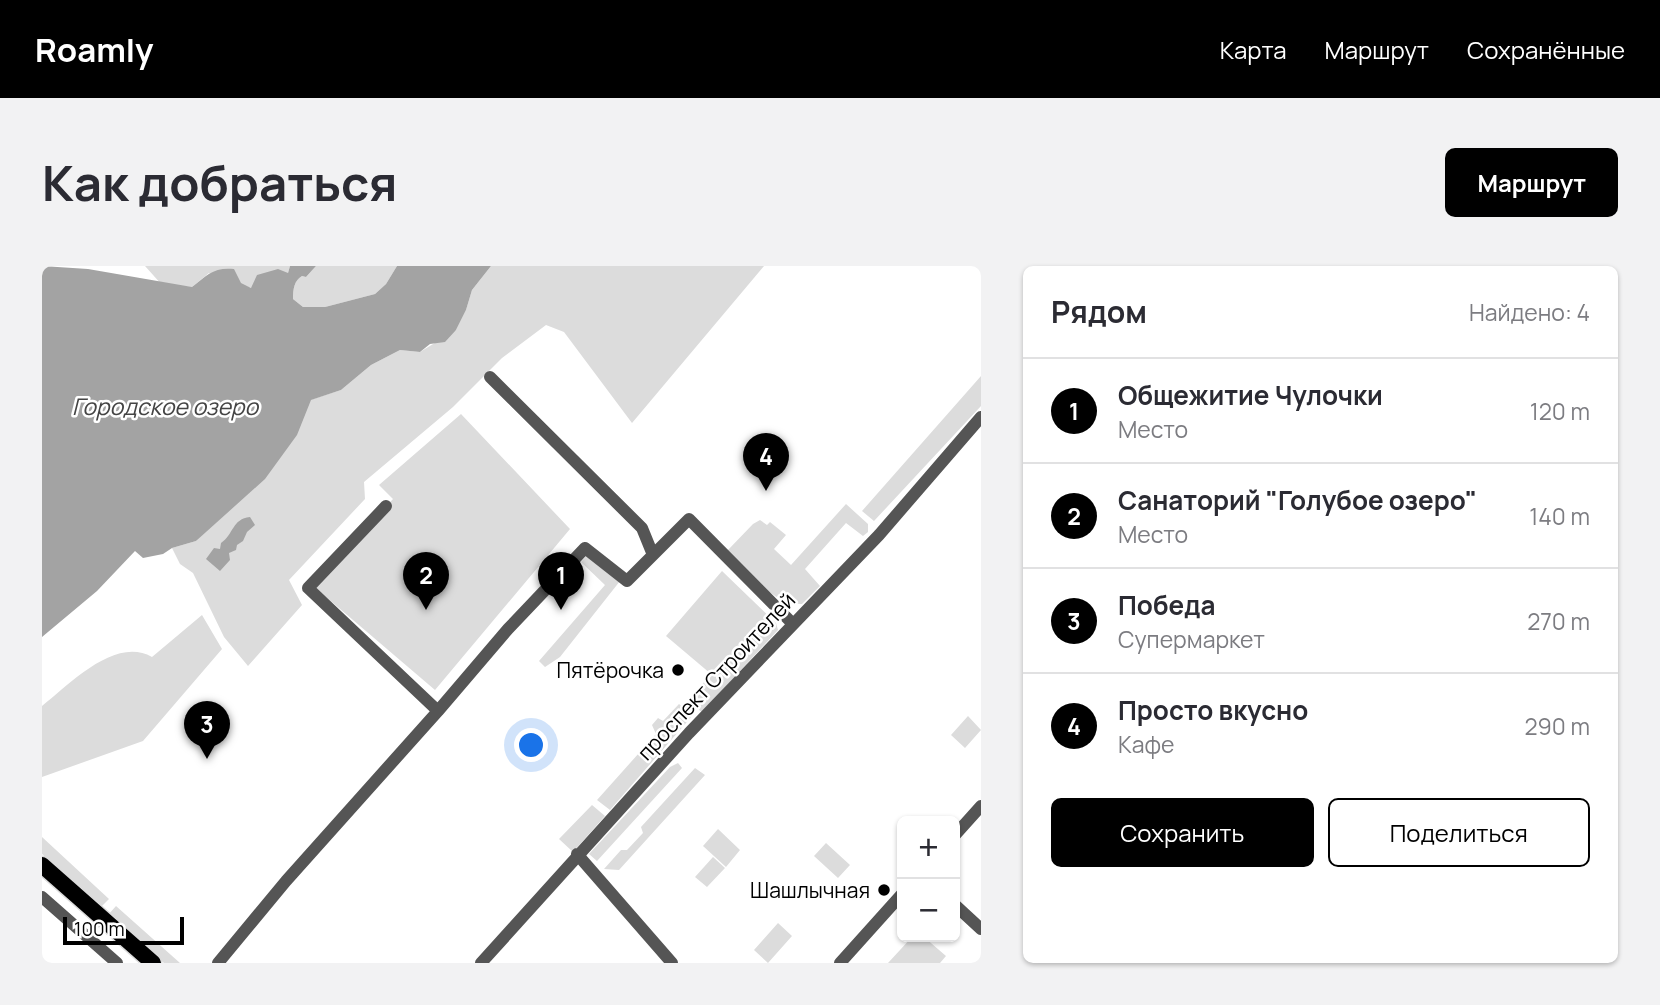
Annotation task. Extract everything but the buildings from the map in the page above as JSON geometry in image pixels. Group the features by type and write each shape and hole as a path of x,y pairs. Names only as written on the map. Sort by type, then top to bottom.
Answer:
{"main road":[{"path":"42,865 153,963"}],"street":[{"path":"490,377 642,528 653,555"},
{"name":"проспект Строителей","path":"481,963 792,623 879,534 981,417"},
{"path":"386,506 308,588 438,711"},
{"path":"218,963 286,881 508,629 585,548 627,581 689,519 792,623"},
{"path":"960,829 981,806"},
{"path":"577,855 672,963"},
{"path":"42,897 117,963"},
{"path":"840,963 897,900"},
{"path":"960,910 981,929"}],"shaded area":[{"path":"145,266 290,266 288,273 251,288 209,273 192,287 162,285"},
{"path":"316,266 397,266 386,284 375,294 325,307 303,307 293,299 294,286 299,278 306,277"},
{"path":"491,266 764,266 632,423 564,332 546,325 502,358 453,407 364,482 365,499 289,580 302,605 248,666 224,637 193,573 180,564 172,548 196,541 306,411 310,400 341,390 371,365 400,350 420,352 456,330 472,290"},
{"path":"981,376 981,406 874,521 862,511"},
{"path":"461,414 570,529 435,690 312,585 393,499 379,485"},
{"path":"846,504 868,524 868,532 863,536 846,523 805,569 820,586 802,604 791,603 770,593 727,551 753,524 760,520 767,525 770,522 786,535 774,549 791,565"},
{"path":"588,554 620,581 560,657 545,667 539,661 605,585 581,562"},
{"path":"722,571 776,623 778,630 702,712 687,702 711,674 666,636"},
{"path":"202,615 222,649 143,741 42,777 42,706 79,675 108,657 138,652 152,657"},
{"path":"679,704 693,715 610,810 597,800 656,734 652,725 658,718 663,721"},
{"path":"968,716 981,730 965,748 951,735"},
{"path":"678,763 682,768 597,861 589,854 670,767"},
{"path":"695,768 705,775 619,870 604,869 621,850 627,850 643,833 641,827"},
{"path":"592,805 605,816 573,852 559,839"},
{"path":"718,829 740,850 726,867 703,846"},
{"path":"42,837 109,899 101,907 42,854"},
{"path":"826,843 850,865 838,878 814,856"},
{"path":"713,857 725,868 707,887 695,877"},
{"path":"116,906 180,963 164,963 108,915"},
{"path":"778,923 792,936 768,963 754,950"},
{"path":"907,942 930,942 946,956 940,963 888,963"}],"water":[{"name":"Городское озеро","path":"42,266 88,269 192,287 216,271 234,269 241,283 251,288 257,275 278,269 288,273 290,266 316,266 306,277 302,276 297,280 293,299 303,307 325,307 375,294 386,284 397,266 491,266 472,290 456,330 445,342 430,344 420,352 400,350 371,365 341,390 311,400 297,435 265,479 196,541 172,548 163,554 143,558 135,551 97,591 42,637"},
{"path":"250,517 255,525 237,545 236,550 229,553 230,560 220,571 206,559 214,548 220,549 221,543 236,524"}],"place":[{"name":"Просто вкусно","path":"766,491"},
{"name":"Санаторий \"Голубое озеро\"","path":"426,610"},
{"name":"Общежитие Чулочки","path":"561,610"},
{"name":"Пятёрочка","path":"678,670"},
{"name":"Победа","path":"207,759"},
{"name":"Шашлычная","path":"884,890"}]}
